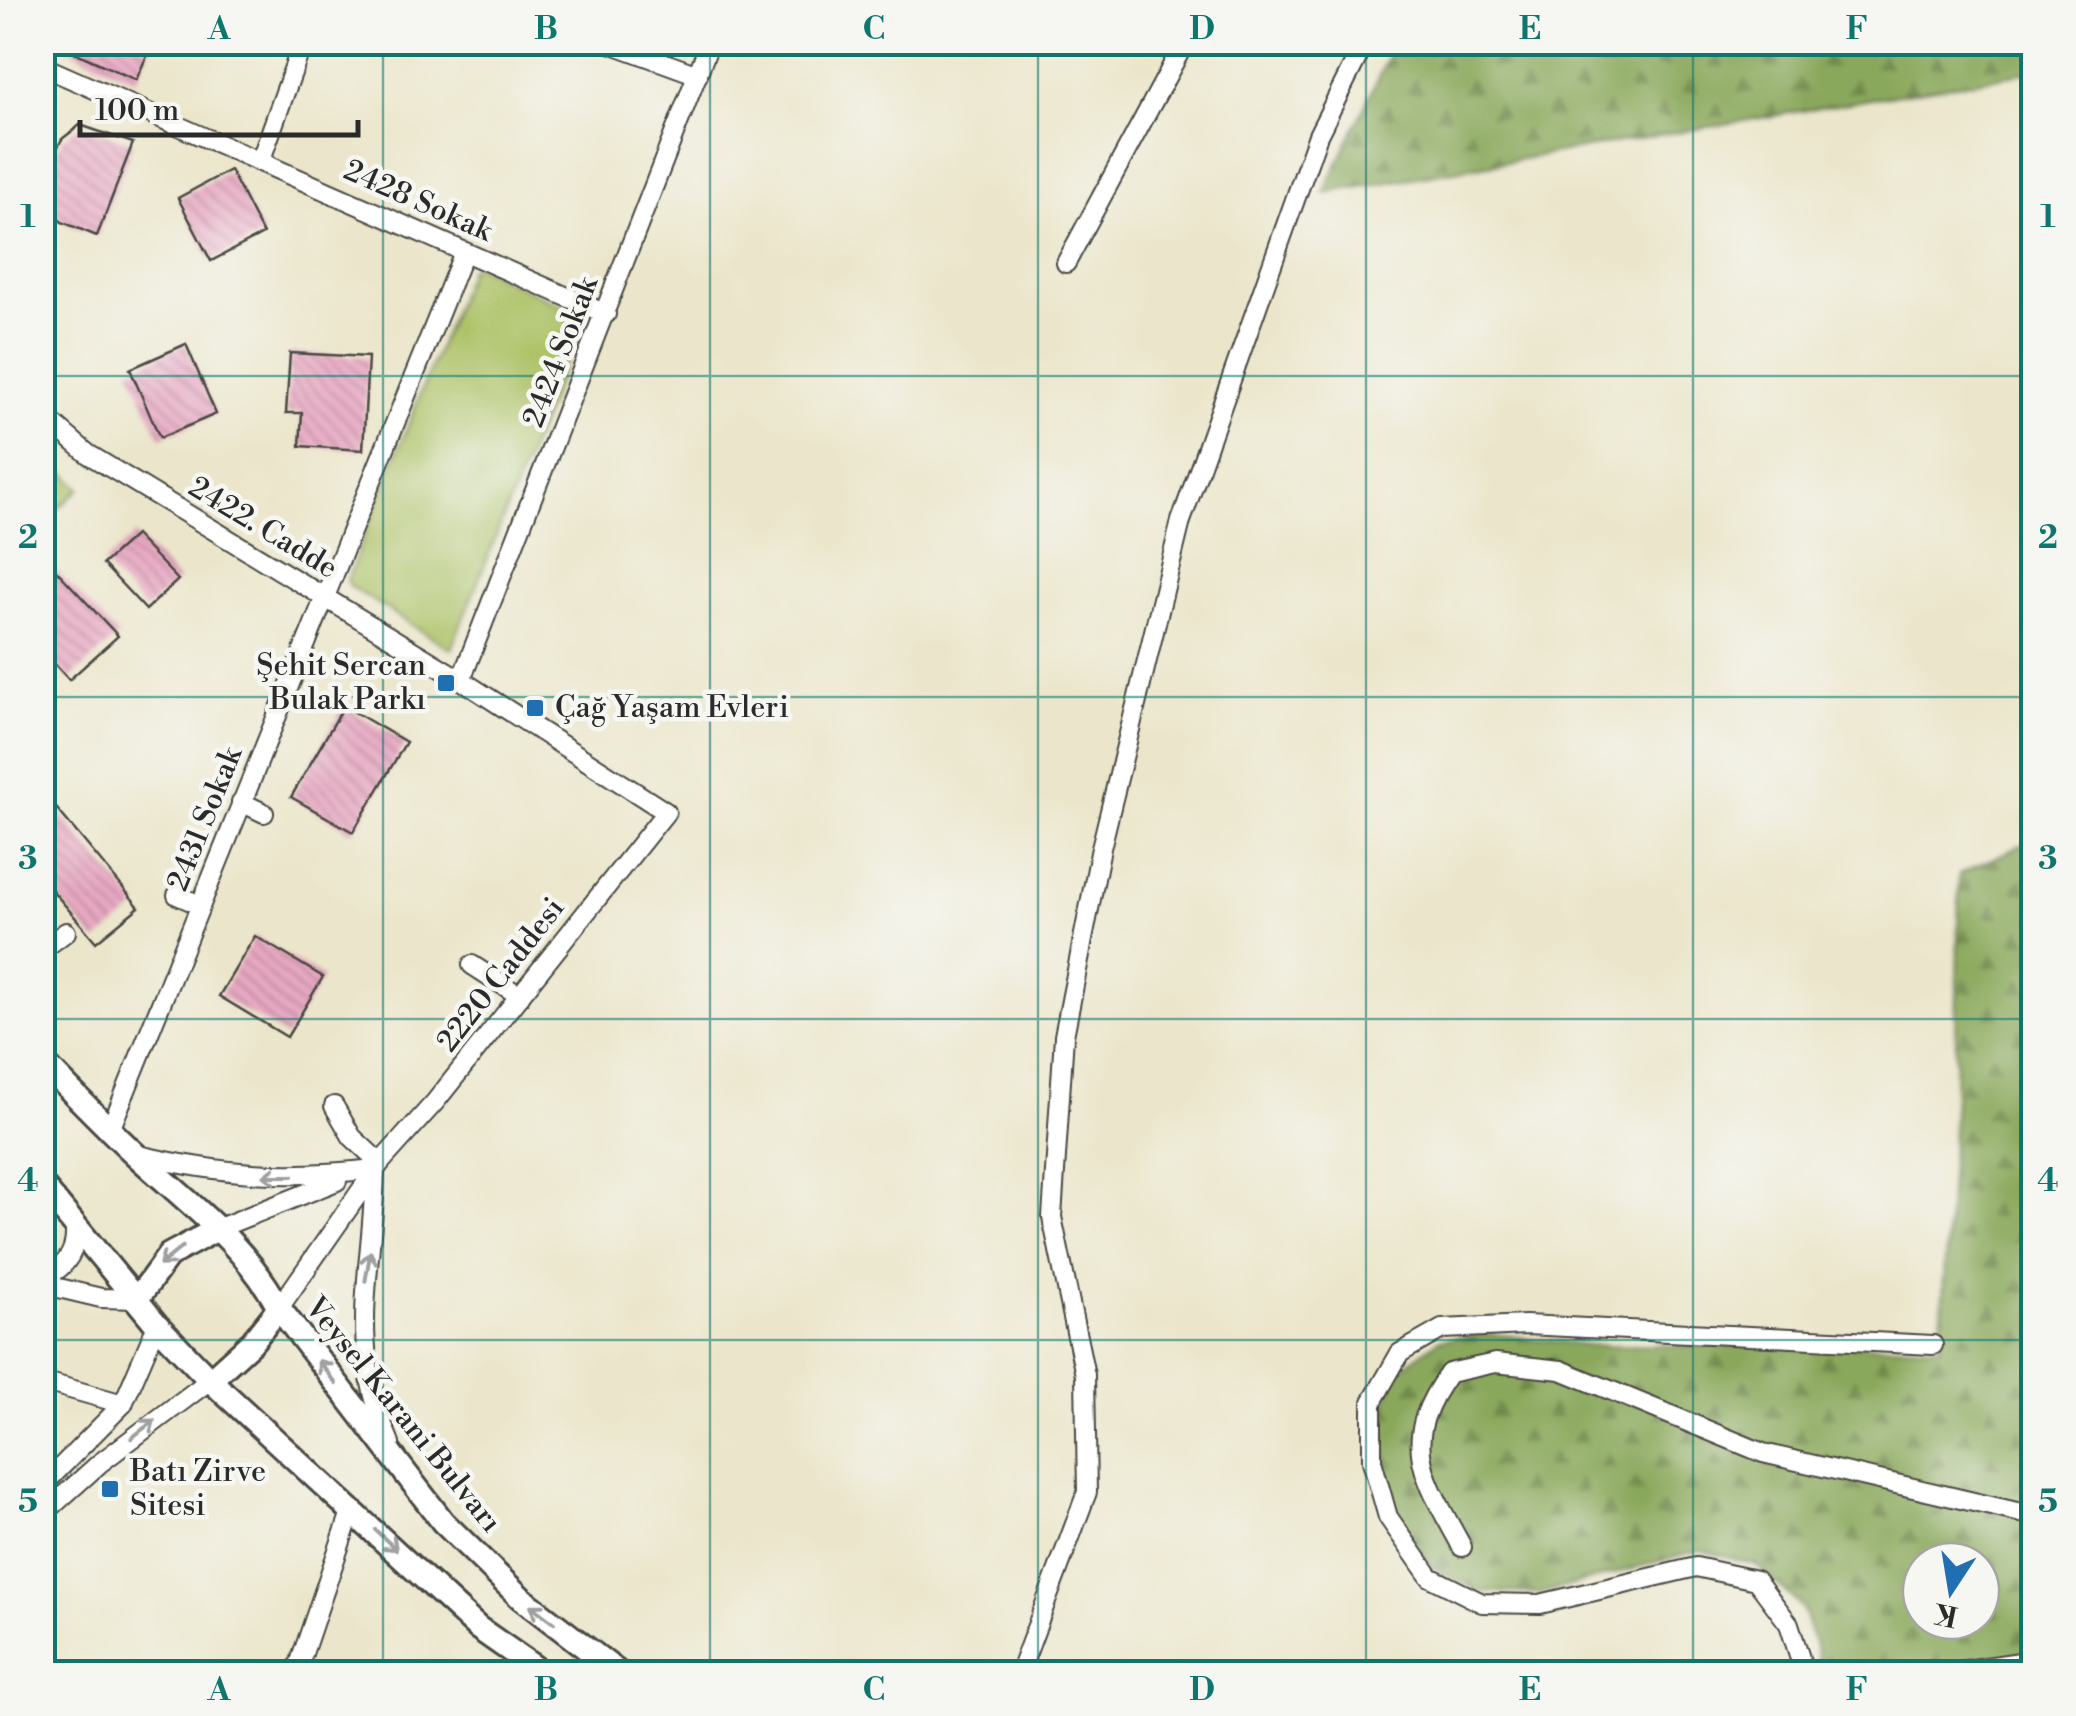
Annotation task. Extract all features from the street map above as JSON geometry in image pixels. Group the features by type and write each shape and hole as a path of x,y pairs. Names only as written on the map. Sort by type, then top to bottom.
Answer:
{"main road":[{"name":"Veysel Karani Bulvarı","path":"42,1062 135,1154 219,1228 260,1274 278,1308 444,1522 521,1598 620,1674"},
{"path":"42,1184 157,1325 210,1380 478,1628 544,1674"},
{"path":"137,1299 170,1255 219,1228"},
{"name":"Veysel Karani Bulvarı","path":"210,1380 252,1342 278,1308"}],"street":[{"path":"260,162 303,42"},
{"path":"608,42 698,75"},
{"name":"2424 Sokak","path":"461,680 710,42"},
{"path":"1066,263 1182,47 1149,42"},
{"path":"1018,1674 1087,1492 1085,1375 1052,1217 1064,1036 1101,848 1180,522 1318,135 1365,42"},
{"name":"2428 Sokak","path":"42,66 606,314"},
{"name":"2431 Sokak","path":"110,1130 464,252"},
{"name":"2422. Cadde","path":"42,414 88,454 461,680 666,812"},
{"path":"241,802 264,813"},
{"name":"2220 Caddesi","path":"278,1308 378,1166 666,812"},
{"path":"178,895 200,904"},
{"path":"42,950 66,932"},
{"path":"472,965 520,996"},
{"path":"334,1106 352,1137 378,1166 374,1233 363,1294 364,1356 370,1397 398,1462"},
{"path":"135,1154 216,1173 273,1177 378,1166"},
{"path":"219,1228 308,1190 378,1166"},
{"path":"42,1281 70,1256 74,1222"},
{"path":"42,1281 101,1298 137,1299"},
{"path":"42,1486 123,1404 157,1325"},
{"path":"1805,1674 1789,1624 1756,1580 1696,1567 1540,1604 1482,1602 1430,1577 1388,1517 1372,1461 1372,1402 1400,1354 1442,1328 1526,1325 1933,1345"},
{"path":"1462,1547 1424,1476 1418,1440 1427,1403 1448,1373 1495,1363 1561,1370 1763,1453 2034,1516"},
{"path":"42,1515 100,1463 210,1380"},
{"path":"42,1381 123,1404"},
{"path":"296,1674 352,1509"},
{"path":"1938,1674 2034,1660"}],"green space":[{"path":"2033,42 2034,71 1324,193 1394,43"},
{"path":"477,266 580,314 582,320 451,649 351,587 347,580 470,268"},
{"path":"47,454 80,489 43,522 43,460"},
{"path":"2033,840 2033,1673 1818,1673 1818,1655 1802,1607 1756,1565 1700,1550 1540,1594 1479,1591 1433,1568 1395,1515 1380,1455 1381,1416 1396,1372 1439,1340 1492,1334 1588,1345 1940,1346 1955,1094 1959,874"}],"building":[{"path":"52,42 153,42 136,80"},
{"path":"80,125 133,143 97,236 62,222 42,206 44,174 62,139"},
{"path":"230,170 263,234 211,261 178,198"},
{"path":"186,344 216,414 160,438 130,369"},
{"path":"290,353 368,357 363,450 300,446 302,413 286,413"},
{"path":"135,535 178,580 146,610 103,564"},
{"path":"42,555 118,636 69,680 42,650"},
{"path":"344,706 406,742 353,832 291,797"},
{"path":"42,791 139,907 96,942 42,878"},
{"path":"255,936 323,977 287,1037 219,996"}],"place":[{"name":"Şehit Sercan Bulak Parkı","path":"446,683"},
{"name":"Çağ Yaşam Evleri","path":"535,708"},
{"name":"Batı Zirve Sitesi","path":"110,1489"}]}
